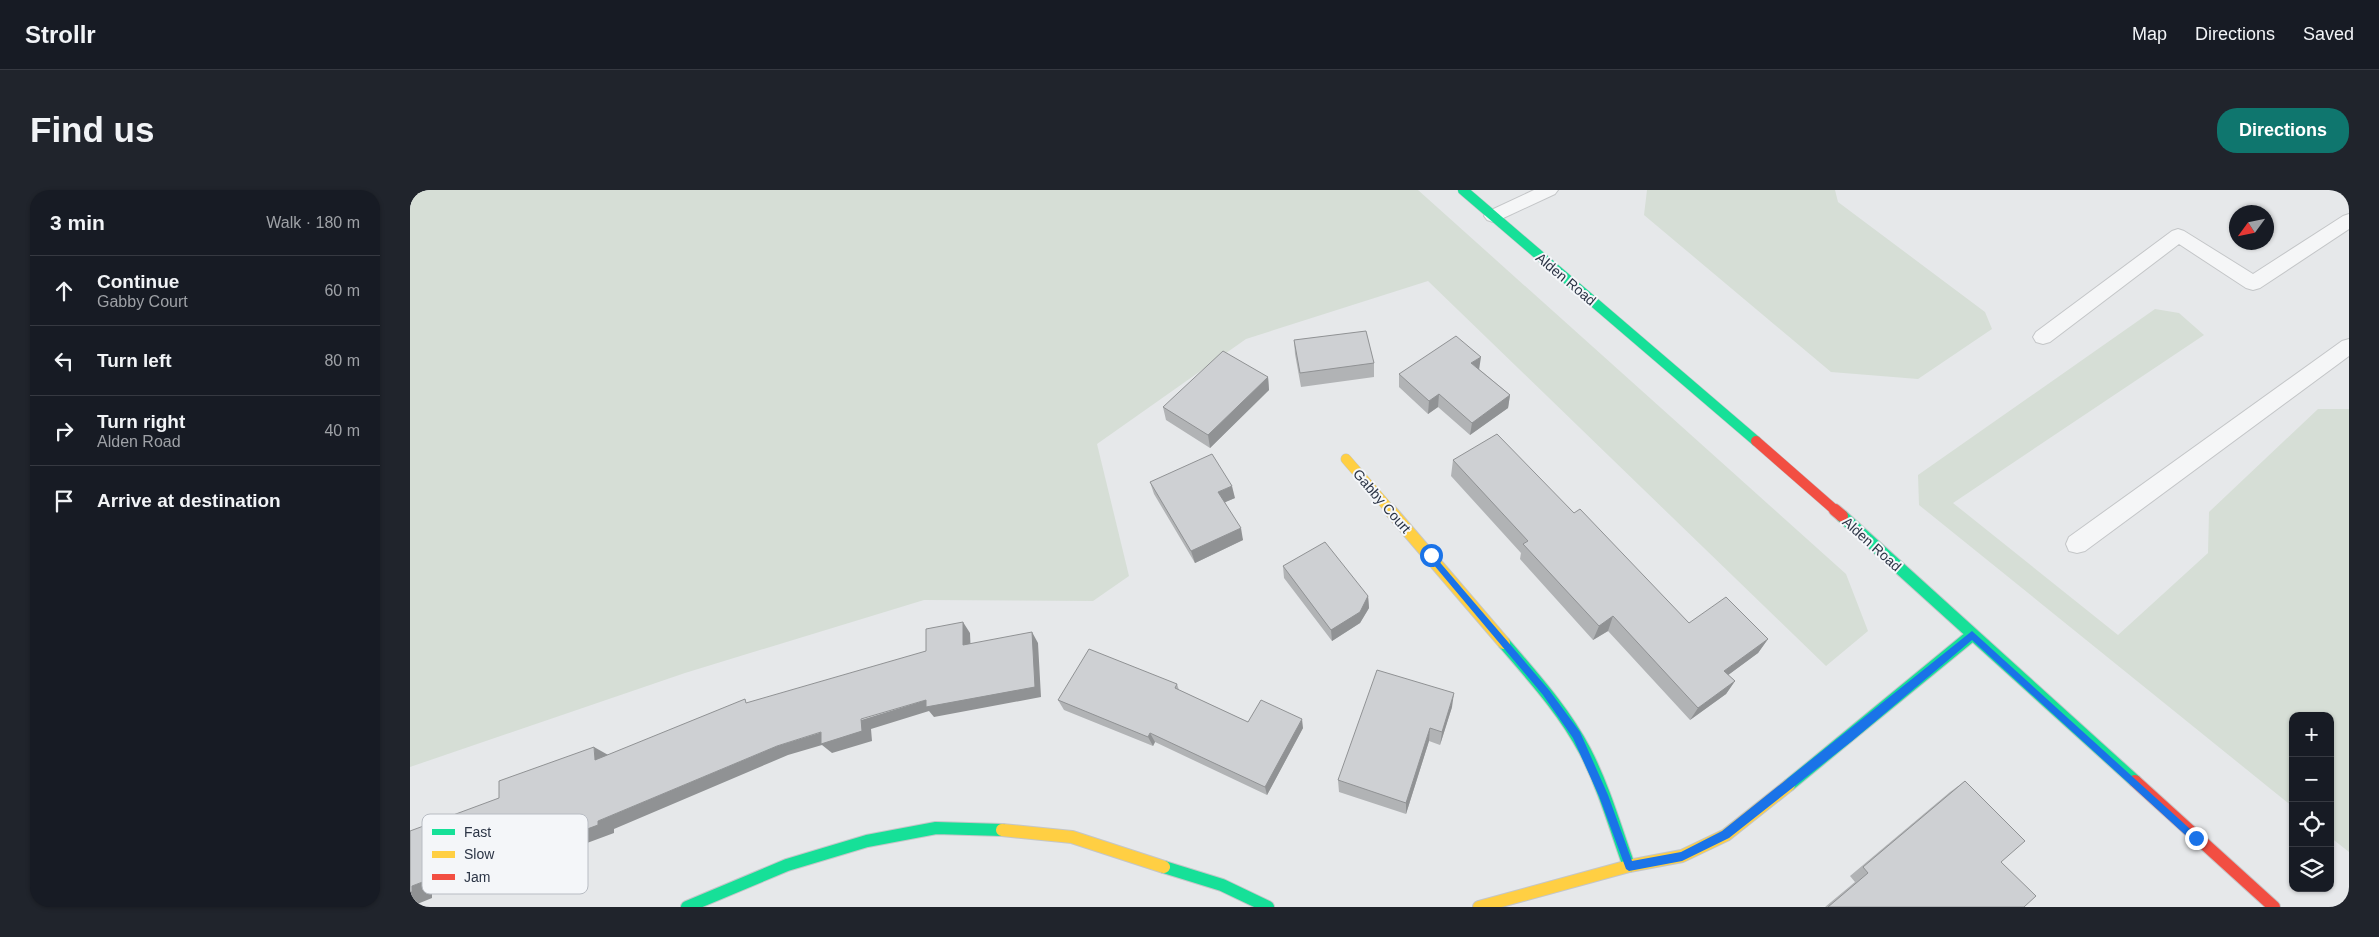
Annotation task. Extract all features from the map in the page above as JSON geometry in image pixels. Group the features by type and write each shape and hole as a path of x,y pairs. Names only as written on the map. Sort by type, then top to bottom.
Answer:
{"street":[{"name":"Alden Road","path":"1463,190 1792,471 2274,907"},
{"name":"Gabby Court","path":"1346,459 1546,692 1576,735 1604,795 1629,866"},
{"path":"1479,907 1629,866 1682,856 1726,835 1849,738 1972,635"},
{"path":"687,907 787,865 867,841 936,828 1008,830 1072,837 1222,885 1268,907"}],"lane":[{"path":"1493,216 1549,190"},
{"path":"2044,337 2178,235 2254,284 2349,220"},
{"path":"2077,544 2349,346"}],"shaded area":[{"path":"410,190 1418,190 1846,574 1868,631 1826,666 1428,281 1246,339 1097,444 1129,576 1093,601 924,600 685,673 410,767"},
{"path":"1647,190 1835,190 1838,202 1985,312 1992,329 1918,379 1831,372 1644,215"},
{"path":"2155,309 2179,313 2204,335 1953,503 2118,635 2208,553 2209,512 2318,409 2349,409 2349,852 2334,840 2334,712 2289,712 2289,804 1919,505 1918,475"}],"building":[{"path":"1366,331 1374,363 1300,373 1294,340"},
{"path":"1456,336 1481,357 1471,363 1510,395 1472,423 1439,394 1429,401 1399,374"},
{"path":"1223,351 1268,377 1208,435 1163,407"},
{"path":"1497,434 1574,513 1580,509 1689,623 1726,597 1768,639 1724,671 1735,681 1698,708 1613,616 1599,626 1523,544 1528,541 1453,460"},
{"path":"1212,454 1232,486 1218,492 1241,528 1191,551 1150,482"},
{"path":"1325,542 1368,596 1360,612 1331,630 1283,566"},
{"path":"963,622 963,645 1032,632 1035,687 926,707 926,700 861,719 862,731 821,744 821,732 777,746 598,821 598,825 588,829 588,814 456,814 499,798 499,781 594,747 595,760 745,699 746,703 926,651 926,629"},
{"path":"1089,649 1177,684 1175,688 1248,722 1261,700 1302,719 1265,787 1150,733 1148,737 1058,700"},
{"path":"1377,670 1454,693 1442,732 1430,728 1406,803 1338,780"},
{"path":"1965,781 2025,841 2001,862 2036,896 2024,907 1828,907 1868,873 1863,867"},
{"path":"422,827 422,882 412,886 412,892 410,892 410,831"}],"traffic: fast":[{"path":"1463,190 1756,441"},
{"path":"1842,516 2135,781"},
{"path":"1789,785 1972,635"},
{"path":"1504,643 1550,698 1584,749 1592,765 1629,866"},
{"path":"687,907 787,865 867,841 936,828 1002,830"},
{"path":"1164,867 1222,885 1268,907"}],"traffic: slow":[{"path":"1346,459 1504,643"},
{"path":"1479,907 1629,866 1682,856 1726,835 1789,785"},
{"path":"1002,830 1072,837 1164,867"}],"traffic: jam":[{"path":"1756,441 1842,516"},
{"path":"2135,781 2274,907"}],"route":[{"path":"1431,555 1546,692 1576,735 1604,795 1629,866 1682,856 1726,835 1849,738 1972,635 2196,838"}]}
